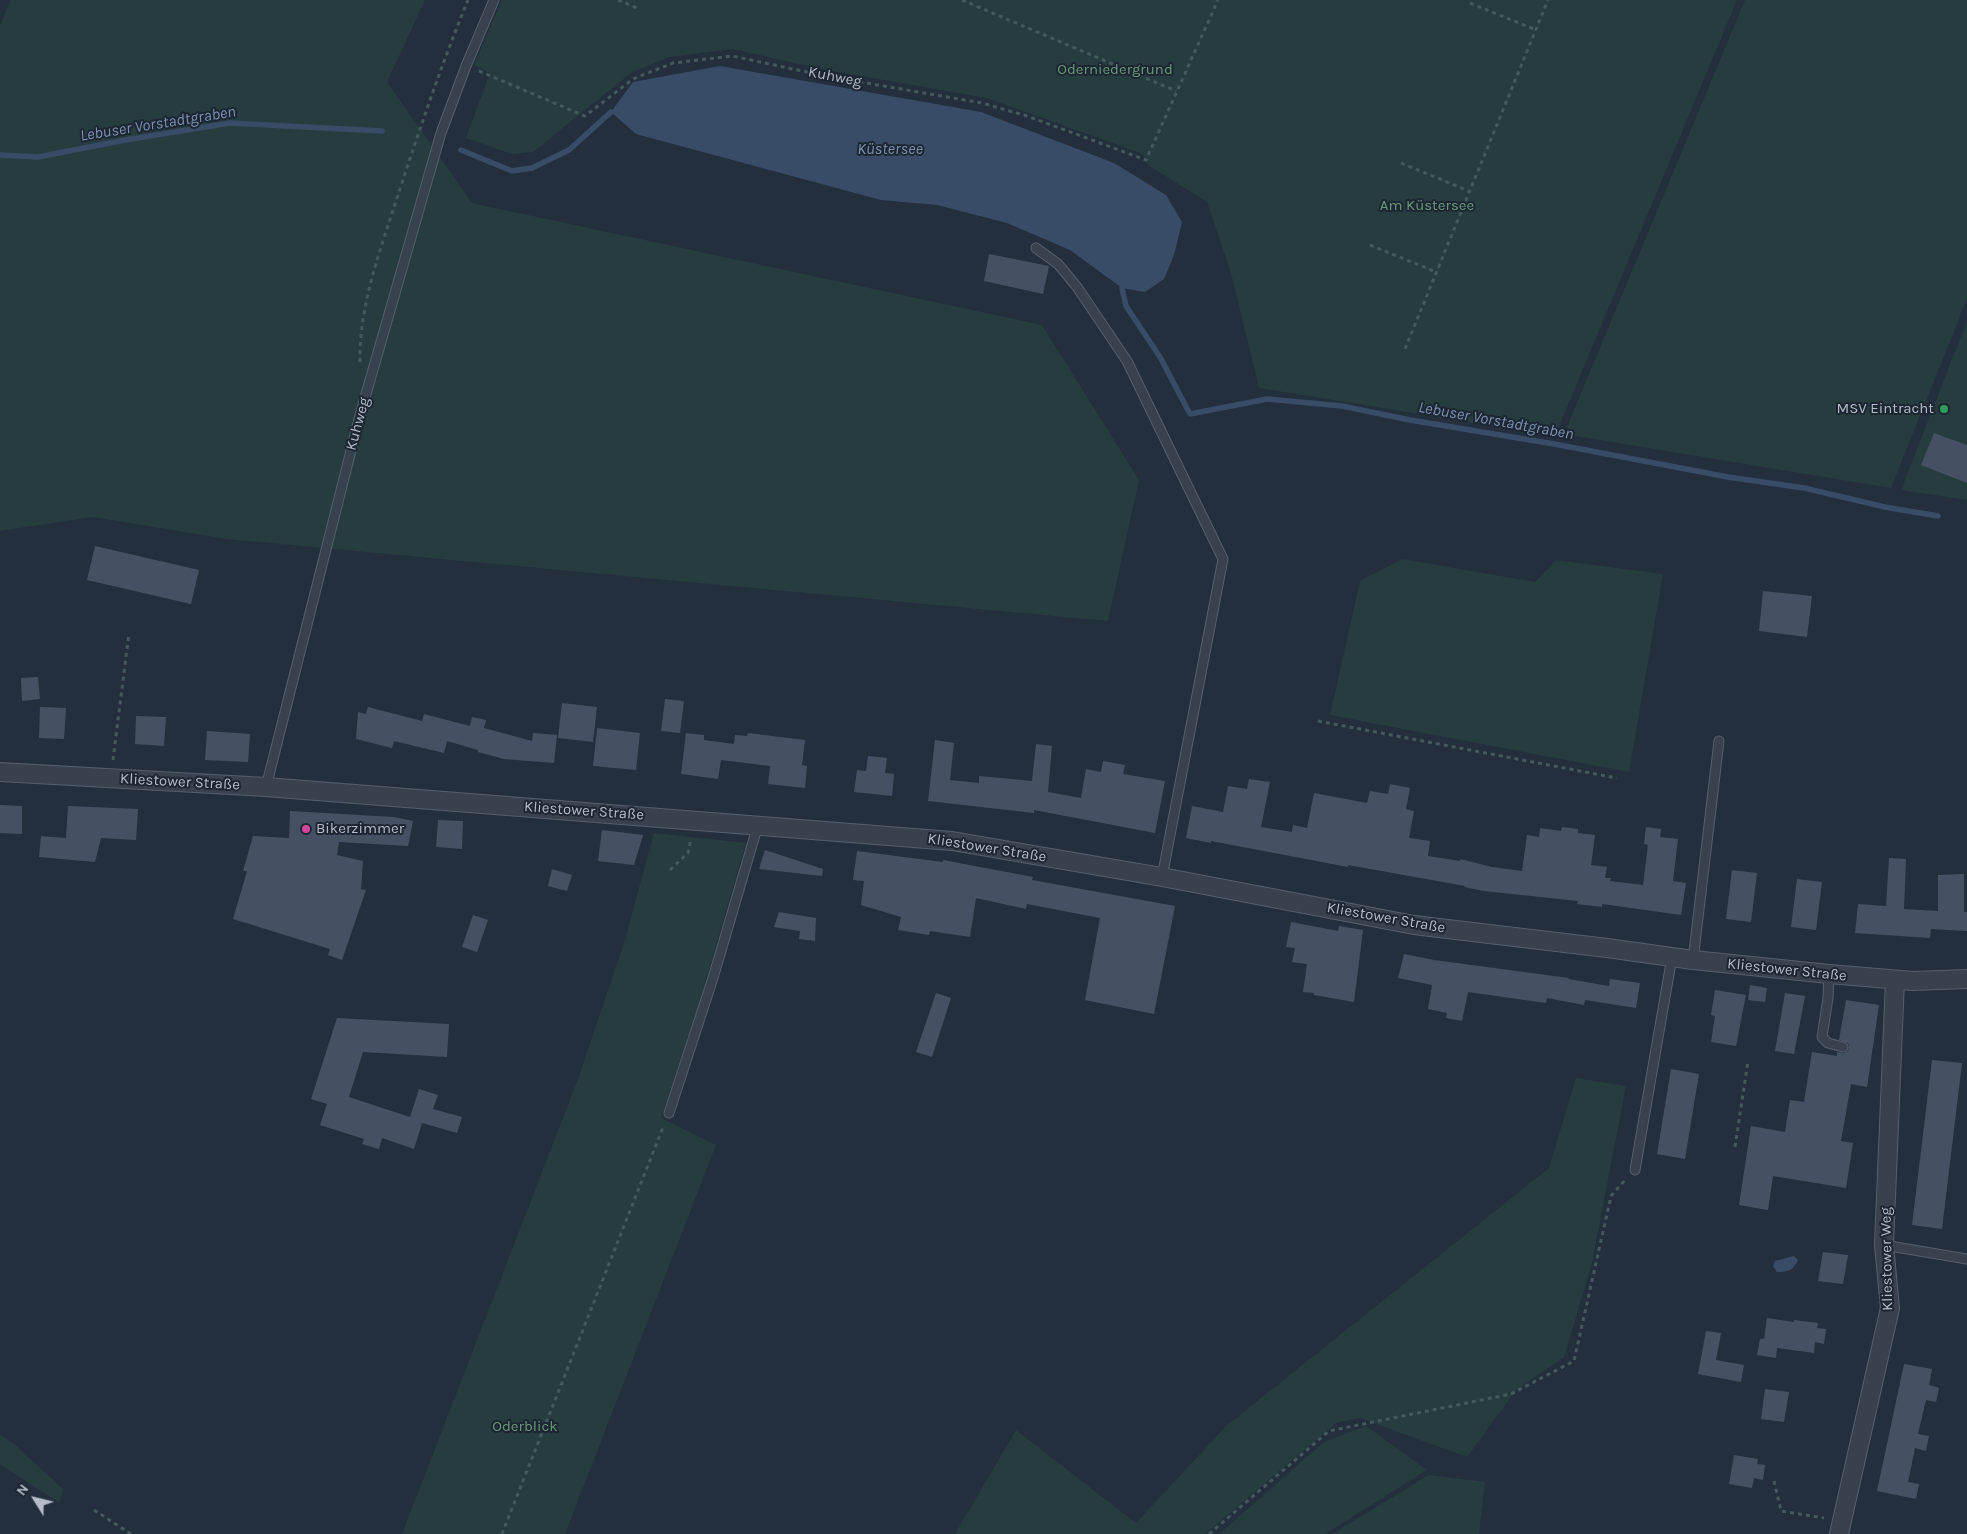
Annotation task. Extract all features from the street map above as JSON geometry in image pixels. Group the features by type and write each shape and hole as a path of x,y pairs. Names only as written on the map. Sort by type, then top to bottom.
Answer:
{"street":[{"name":"Kliestower Straße","path":"0,772 266,787 952,841 1162,877 1414,925 1693,960 1829,974 1912,981 1967,980"},
{"name":"Kliestower Weg","path":"1840,1527 1890,1308 1884,1245 1895,980"}],"lane":[{"name":"Kuhweg","path":"266,787 360,415 441,134 466,66 494,0"},
{"path":"1036,248 1058,264 1128,361 1223,560 1162,877"},
{"path":"1693,960 1720,741"},
{"path":"669,1113 713,978 758,825"},
{"path":"1635,1170 1672,957"},
{"path":"1829,974 1828,998 1822,1037 1828,1043 1843,1047"},
{"path":"1884,1245 1967,1258"}],"path":[{"path":"360,368 359,340 369,287 426,108 468,0"},
{"path":"618,0 637,8"},
{"path":"962,0 1176,91"},
{"name":"Kuhweg","path":"466,66 586,116 633,79 673,63 732,56 826,76 982,103 1027,116 1146,160 1218,0"},
{"path":"1404,349 1548,0"},
{"path":"1470,3 1536,30"},
{"path":"1401,163 1469,191"},
{"path":"1370,245 1436,272"},
{"path":"111,778 129,633"},
{"path":"1318,721 1617,778"},
{"path":"670,870 688,853"},
{"path":"1735,1147 1748,1061"},
{"path":"502,1534 669,1113"},
{"path":"1209,1534 1329,1431 1512,1394 1574,1361 1611,1196 1635,1170"},
{"path":"1774,1481 1781,1511 1840,1527"},
{"path":"94,1510 131,1534"}],"green space":[{"path":"11,0 425,0 387,82 472,203 1042,325 1139,480 1108,621 227,539 93,517 0,531 0,25"},
{"name":"Am Küstersee","path":"502,0 1737,0 1555,436 1259,388 1231,273 1207,202 1148,165 1143,154 987,98 826,70 732,49 669,57 631,73 533,152 512,154 466,138 490,73 474,65"},
{"path":"1745,0 1967,0 1967,299 1891,488 1564,434"},
{"name":"MSV Eintracht","path":"1967,321 1967,500 1901,490"},
{"path":"1402,559 1535,582 1556,560 1663,574 1629,772 1330,715 1360,581"},
{"name":"Oderblick","path":"654,833 746,843 698,1007 661,1118 716,1145 565,1534 402,1534 578,1079 624,943"},
{"path":"1576,1078 1626,1086 1592,1263 1564,1357 1516,1390 1467,1457 1360,1418 1336,1423 1205,1534 955,1534 1016,1430 1136,1523 1226,1426 1549,1168"},
{"path":"1366,1426 1427,1470 1325,1534 1219,1534 1324,1442"},
{"path":"0,1435 14,1444 63,1489 60,1503 0,1464"},
{"path":"1429,1475 1485,1482 1479,1534 1332,1534"}],"water":[{"name":"Küstersee","path":"720,66 981,112 1114,163 1166,195 1182,222 1174,255 1164,279 1145,292 1122,288 1070,250 1007,223 937,205 881,200 636,134 611,112 633,82"},
{"path":"1794,1256 1798,1260 1792,1268 1788,1271 1777,1272 1773,1266 1775,1261"}],"building":[{"path":"989,254 1049,266 1043,294 984,281"},
{"path":"1934,433 1967,445 1967,483 1921,465"},
{"path":"95,546 199,570 191,604 87,580"},
{"path":"1763,591 1812,596 1807,637 1759,631"},
{"path":"38,677 40,699 22,701 21,678"},
{"path":"665,699 684,701 680,733 661,731"},
{"path":"562,703 597,707 593,742 558,738"},
{"path":"40,707 66,708 64,739 39,738"},
{"path":"368,707 422,721 424,714 470,726 472,717 486,720 484,728 532,741 533,733 557,735 554,763 504,759 447,741 444,753 394,741 392,748 356,739 358,712 366,714"},
{"path":"136,716 166,717 164,746 135,744"},
{"path":"597,728 640,733 636,770 593,766"},
{"path":"207,731 250,734 248,762 205,760"},
{"path":"686,733 704,735 704,740 734,744 735,735 747,736 748,733 805,740 802,765 807,766 805,788 768,784 770,766 721,760 718,779 681,774"},
{"path":"935,740 954,743 950,780 979,783 979,776 1032,781 1036,744 1052,746 1048,792 1081,798 1086,769 1101,772 1103,761 1125,765 1123,774 1165,781 1155,833 1034,810 1034,813 928,801"},
{"path":"868,756 887,758 885,773 894,774 892,796 854,792 857,770 866,771"},
{"path":"1249,779 1270,782 1261,827 1292,832 1293,825 1307,828 1314,793 1367,803 1370,791 1388,794 1390,784 1410,788 1406,809 1414,811 1409,838 1430,841 1428,856 1460,861 1460,859 1492,867 1522,871 1527,835 1539,837 1540,828 1561,831 1562,827 1578,829 1578,833 1595,835 1591,865 1607,867 1605,878 1611,878 1610,881 1643,885 1648,845 1644,844 1646,827 1661,829 1660,837 1678,839 1673,881 1686,883 1681,915 1602,904 1602,907 1577,904 1578,901 1484,891 1348,865 1348,867 1186,838 1192,806 1223,812 1228,786 1247,789"},
{"path":"0,805 22,806 22,834 0,833"},
{"path":"68,806 138,809 136,840 101,838 95,862 39,857 41,836 66,838"},
{"path":"290,811 394,817 413,821 408,846 339,842 337,855 363,861 361,889 366,890 342,960 328,955 330,949 233,919 247,871 243,871 253,836 289,838"},
{"path":"438,820 463,821 462,849 436,847"},
{"path":"602,830 643,835 634,865 598,861"},
{"path":"765,850 823,869 822,876 759,869"},
{"path":"857,851 943,862 943,860 1033,877 1032,880 1175,906 1154,1014 1085,1000 1100,918 1027,904 1026,909 976,898 970,937 930,931 929,935 898,930 901,917 861,905 864,881 853,880"},
{"path":"1889,858 1906,859 1904,909 1938,911 1938,875 1964,874 1964,912 1967,912 1967,931 1931,929 1930,938 1855,933 1858,904 1886,906"},
{"path":"552,869 572,875 567,891 548,886"},
{"path":"1732,870 1757,873 1751,922 1726,919"},
{"path":"1797,879 1822,882 1816,930 1791,927"},
{"path":"779,912 816,918 815,941 799,939 800,931 774,927"},
{"path":"473,915 488,920 477,952 462,947"},
{"path":"1291,922 1338,931 1339,926 1363,930 1354,1002 1303,992 1307,964 1292,962 1295,948 1286,947"},
{"path":"1404,954 1434,960 1569,978 1609,986 1610,979 1640,983 1636,1008 1585,1000 1584,1005 1547,998 1546,1003 1468,992 1462,1021 1446,1018 1447,1013 1428,1009 1432,985 1398,978"},
{"path":"1750,985 1767,988 1765,1002 1748,1000"},
{"path":"1715,990 1746,995 1736,1046 1711,1042 1715,1016 1711,1015"},
{"path":"936,993 951,998 932,1057 916,1052"},
{"path":"1785,993 1805,996 1794,1054 1775,1051"},
{"path":"1846,1000 1879,1005 1867,1087 1851,1084 1841,1141 1853,1143 1846,1188 1773,1176 1768,1210 1739,1205 1751,1126 1785,1132 1790,1100 1804,1102 1812,1052 1837,1056 1837,1052 1844,1053 1848,1051 1848,1043 1839,1040"},
{"path":"337,1018 449,1024 447,1057 363,1052 349,1097 410,1117 419,1089 438,1095 433,1109 462,1117 457,1133 422,1123 414,1149 382,1138 379,1149 362,1144 364,1139 320,1125 327,1104 311,1099"},
{"path":"1932,1060 1962,1063 1942,1229 1912,1225"},
{"path":"1671,1069 1699,1074 1685,1159 1657,1154"},
{"path":"1823,1252 1848,1255 1843,1284 1818,1281"},
{"path":"1767,1318 1818,1323 1817,1328 1826,1329 1824,1344 1815,1342 1814,1353 1777,1348 1776,1358 1757,1355 1760,1339 1764,1339"},
{"path":"1706,1331 1721,1333 1716,1360 1744,1365 1741,1382 1698,1374"},
{"path":"1904,1364 1932,1369 1929,1385 1939,1388 1936,1402 1926,1400 1918,1434 1929,1436 1926,1451 1915,1448 1908,1482 1919,1484 1916,1499 1877,1491"},
{"path":"1765,1389 1789,1392 1784,1422 1761,1419"},
{"path":"1734,1455 1758,1459 1757,1464 1765,1465 1763,1480 1754,1478 1752,1488 1729,1484"}],"waterway":[{"name":"Lebuser Vorstadtgraben","path":"461,150 512,171 532,168 569,150 611,112"},
{"name":"Lebuser Vorstadtgraben","path":"0,155 38,157 125,140 230,123 382,131"},
{"name":"Lebuser Vorstadtgraben","path":"1122,288 1126,306 1160,357 1190,414 1267,399 1342,406 1728,477 1804,488 1885,507 1938,516"}],"place":[{"name":"MSV Eintracht","path":"1944,409"},
{"name":"Bikerzimmer","path":"306,829"}],"park label":[{"name":"Oderniedergrund","path":"1115,70"}]}
